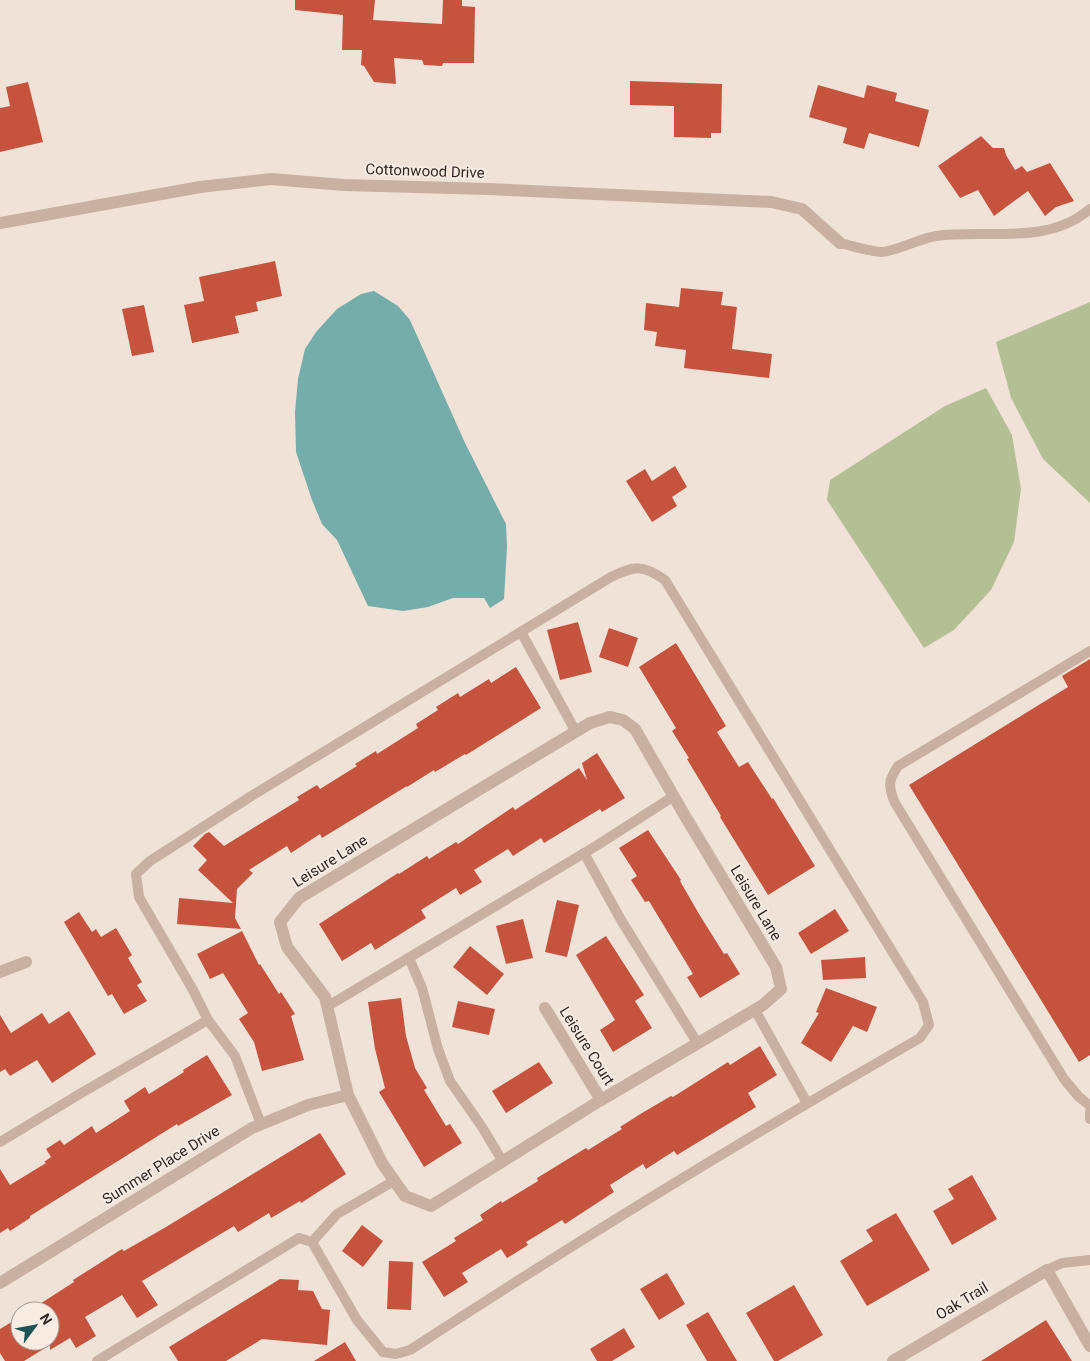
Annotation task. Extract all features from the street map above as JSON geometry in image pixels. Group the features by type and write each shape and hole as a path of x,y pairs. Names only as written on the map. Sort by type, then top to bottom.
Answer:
{"street":[{"name":"Cottonwood Drive","path":"0,223 200,187 271,179 344,185 771,202 802,209 840,243"},
{"name":"Leisure Lane","path":"610,716 623,720 635,729 776,967 781,989 756,1010 601,1100 431,1206 405,1196 382,1163 348,1095 325,997 287,946 280,922 299,898 576,732 590,723 610,716"},
{"path":"0,972 26,962"},
{"name":"Leisure Court","path":"545,1008 601,1100"},
{"name":"Summer Place Drive","path":"0,1283 252,1128 308,1104 348,1095"},
{"path":"1047,1270 1090,1346"},
{"name":"Oak Trail","path":"893,1361 1047,1270"}],"lane":[{"path":"840,243 882,252 935,236 1005,235 1042,231 1062,226 1081,217 1090,209"},
{"path":"97,1361 299,1238 312,1242 357,1320 383,1352 396,1354 410,1350 544,1263 806,1103 920,1038 929,1025 922,1002 665,580 650,570 631,568 611,577 252,795 150,861 136,874 139,897 193,990 208,1020 235,1056 262,1124"},
{"path":"521,632 576,732"},
{"path":"1090,651 898,766 890,778 890,791 895,803 1064,1079 1078,1096 1090,1106"},
{"path":"328,1006 584,853 674,796"},
{"path":"584,853 621,920 698,1044"},
{"path":"409,958 422,988 438,1049 450,1081 482,1127 503,1162"},
{"path":"756,1010 806,1103"},
{"path":"0,1142 208,1020"},
{"path":"1090,1112 1090,1119"},
{"path":"312,1242 337,1214 394,1181"},
{"path":"1047,1270 1062,1263 1090,1260"}],"green space":[{"path":"1090,302 1090,503 1043,459 1011,398 996,342"},
{"path":"986,388 1012,435 1021,489 1014,542 991,590 954,630 924,648 827,500 830,480 945,406"}],"water":[{"path":"374,291 398,306 410,320 465,443 506,524 507,547 504,599 490,608 484,598 453,598 428,607 403,611 368,606 337,540 322,524 312,500 296,452 295,412 298,379 305,349 316,332 337,309 361,294"}],"building":[{"path":"295,0 375,0 373,20 442,24 443,0 462,0 462,6 475,7 474,63 443,63 442,66 424,65 422,60 394,58 396,84 374,82 364,66 361,65 362,50 342,50 343,15 295,10"},
{"path":"630,81 722,84 721,133 711,133 711,138 674,137 674,106 630,105"},
{"path":"28,82 43,142 0,152 0,108 10,106 6,87"},
{"path":"818,85 864,98 867,85 897,93 895,101 929,110 919,147 869,133 864,149 843,143 847,128 809,117"},
{"path":"981,136 993,148 1004,148 1015,170 1022,166 1027,172 1050,163 1074,201 1056,207 1045,216 1028,191 994,216 978,190 960,198 938,166"},
{"path":"275,261 282,296 256,302 258,311 235,316 239,333 192,343 184,305 204,301 199,277"},
{"path":"681,288 723,292 721,305 737,307 732,349 772,354 769,378 684,368 686,350 655,346 657,332 644,330 646,303 679,307"},
{"path":"144,305 154,352 132,356 122,309"},
{"path":"675,466 687,487 672,497 677,506 652,522 626,481 645,469 652,481"},
{"path":"578,622 592,672 560,680 547,630"},
{"path":"609,628 638,638 628,667 599,657"},
{"path":"676,643 726,726 717,732 739,767 748,762 773,798 815,866 768,895 687,759 689,758 672,731 676,728 639,667"},
{"path":"1090,659 1090,1055 1079,1062 909,785 1068,687 1062,676"},
{"path":"516,667 541,708 466,755 435,772 434,770 322,838 320,834 291,853 287,846 249,870 253,873 237,889 235,918 241,929 177,924 179,898 233,903 198,870 207,860 193,846 205,834 209,832 224,846 299,800 297,797 317,785 320,789 357,766 355,764 376,751 377,754 418,728 416,724 438,710 436,707 458,693 460,697 489,679 491,683"},
{"path":"597,753 625,798 602,812 600,809 544,843 541,838 513,856 508,849 474,870 482,882 460,895 456,888 421,910 426,918 375,950 371,943 342,961 319,924 427,856 429,859 456,842 458,844 513,807 515,810 579,768 587,780 582,763"},
{"path":"648,830 681,880 699,914 724,954 727,953 740,974 700,998 687,977 693,974 649,901 645,902 631,880 637,876 619,848"},
{"path":"557,900 579,905 567,957 545,952"},
{"path":"835,909 849,931 811,954 798,933"},
{"path":"79,912 92,932 96,929 101,937 116,928 132,955 128,958 142,982 137,985 147,1001 124,1014 112,994 108,996 64,922"},
{"path":"523,919 533,958 506,964 496,926"},
{"path":"242,931 259,965 279,994 281,992 295,1014 291,1016 304,1060 262,1071 254,1042 239,1019 248,1013 223,973 210,979 197,954"},
{"path":"606,936 644,995 635,1001 652,1028 613,1052 600,1030 615,1020 576,955"},
{"path":"470,946 504,974 487,995 453,967"},
{"path":"865,957 866,978 823,980 821,960"},
{"path":"826,988 877,1007 867,1032 853,1026 831,1062 801,1043 819,1013 816,1012"},
{"path":"401,998 406,1036 415,1068 427,1088 424,1090 446,1126 450,1124 462,1143 424,1167 379,1092 385,1088 375,1049 368,1002"},
{"path":"458,1001 495,1009 489,1035 452,1027"},
{"path":"69,1011 96,1054 52,1083 37,1060 10,1076 5,1069 0,1072 0,1015 11,1033 42,1013 49,1024"},
{"path":"760,1046 777,1075 748,1093 756,1107 677,1155 674,1151 646,1169 643,1164 610,1185 614,1192 565,1224 562,1220 526,1242 528,1245 507,1258 501,1249 462,1273 468,1282 444,1297 422,1262 456,1241 454,1238 483,1220 480,1215 538,1181 537,1178 586,1148 588,1150 622,1129 620,1127 642,1113 671,1096 673,1097 728,1062 730,1065"},
{"path":"207,1055 232,1095 178,1126 177,1124 30,1216 30,1218 10,1231 8,1228 0,1233 0,1169 10,1185 46,1163 44,1162 51,1157 46,1149 60,1140 64,1145 92,1126 96,1133 130,1111 124,1101 145,1087 149,1094"},
{"path":"539,1062 553,1083 506,1113 492,1091"},
{"path":"320,1133 346,1174 301,1203 300,1201 271,1218 269,1213 238,1232 234,1226 142,1281 158,1305 137,1318 122,1295 85,1317 96,1336 76,1348 70,1338 60,1344 60,1301 45,1301 74,1282 73,1280 122,1249 124,1251"},
{"path":"972,1175 997,1219 952,1245 933,1211 954,1199 948,1189"},
{"path":"896,1213 930,1270 867,1306 840,1261 873,1241 866,1230"},
{"path":"362,1225 383,1241 363,1267 342,1251"},
{"path":"389,1261 413,1262 411,1310 387,1309"},
{"path":"667,1273 685,1304 659,1320 640,1289"},
{"path":"280,1279 299,1280 298,1290 313,1291 322,1309 330,1310 327,1345 262,1339 226,1361 178,1361 169,1347"},
{"path":"794,1285 823,1335 778,1361 774,1361 746,1313"},
{"path":"708,1312 737,1361 707,1361 686,1325"},
{"path":"1046,1320 1072,1361 981,1361"},
{"path":"10,1323 10,1351 40,1351 24,1361 5,1361 0,1353 0,1329"},
{"path":"624,1328 635,1347 612,1361 597,1361 590,1349"},
{"path":"345,1342 356,1361 314,1361"}]}
